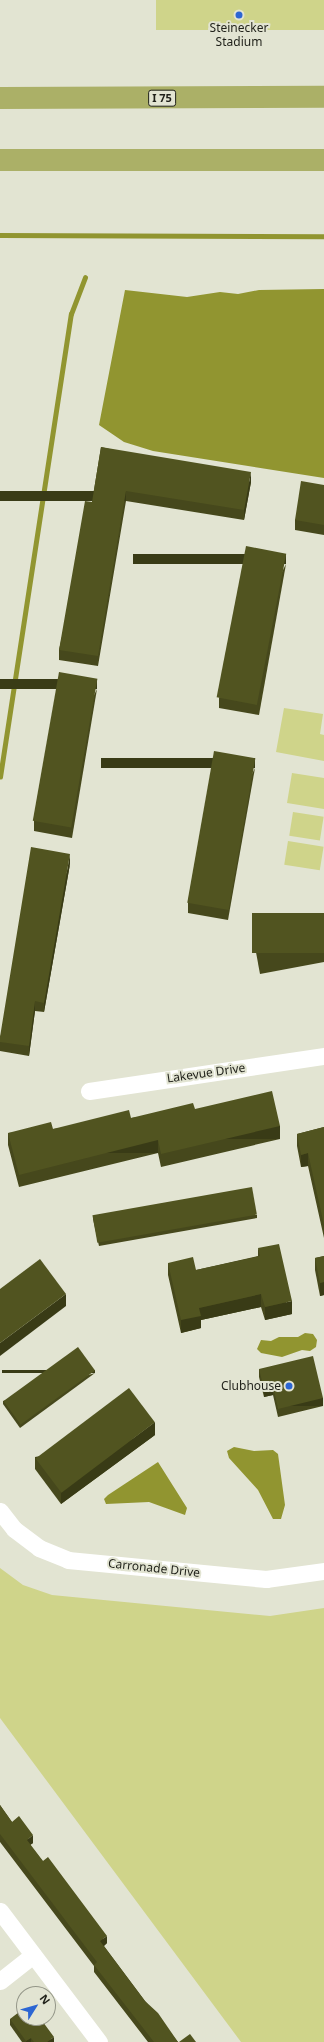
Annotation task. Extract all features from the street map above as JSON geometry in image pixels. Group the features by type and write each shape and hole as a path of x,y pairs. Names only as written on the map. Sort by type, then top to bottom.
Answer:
{"highway":[{"name":"I 75","path":"0,98 324,97"},
{"path":"0,160 324,160"}],"street":[{"name":"Lakevue Drive","path":"89,1091 324,1056"},
{"name":"Carronade Drive","path":"0,1511 14,1529 39,1548 68,1560 266,1579 324,1571"},
{"path":"0,1910 99,2042"},
{"path":"0,1981 33,1955"}],"green space":[{"name":"Steinecker Stadium","path":"156,0 324,0 324,30 156,30"},
{"path":"284,708 323,714 320,734 324,735 324,761 276,752"},
{"path":"292,773 324,778 324,809 287,803"},
{"path":"293,812 324,817 320,841 289,836"},
{"path":"288,841 324,847 320,870 284,865"},
{"path":"0,1568 23,1585 52,1595 270,1616 324,1608 324,2042 241,2042 0,1718"}],"shaded area":[{"path":"324,289 324,478 153,451 124,442 99,425 125,290 187,297 220,292 238,294 259,290"},
{"path":"305,1333 313,1334 317,1340 316,1347 310,1351 302,1350 282,1357 261,1353 257,1349 261,1340 271,1341 279,1337 298,1337"},
{"path":"234,1447 254,1451 273,1450 278,1454 285,1505 281,1519 273,1519 258,1490 229,1458 227,1451"},
{"path":"158,1462 187,1508 185,1515 149,1502 106,1504 104,1499 108,1495"}],"building":[{"path":"101,447 251,472 244,510 126,491 98,656 59,650 85,501 92,502"},
{"path":"301,481 324,485 324,525 295,520"},
{"path":"246,546 286,554 257,705 217,697"},
{"path":"59,672 97,679 71,827 33,821"},
{"path":"214,751 255,758 229,910 187,903"},
{"path":"31,847 70,854 44,1003 35,1001 29,1046 0,1042 0,1037"},
{"path":"252,913 324,913 324,953 252,953"},
{"path":"272,1091 280,1126 161,1154 158,1140 19,1175 8,1133 51,1122 53,1129 129,1110 131,1118 193,1103 195,1109"},
{"path":"324,1127 324,1225 308,1153 301,1155 297,1134"},
{"path":"252,1187 257,1215 97,1243 92,1215"},
{"path":"279,1244 292,1301 265,1307 261,1294 199,1308 201,1316 181,1320 168,1263 193,1257 196,1270 260,1256 258,1248"},
{"path":"324,1256 324,1282 320,1283 315,1258"},
{"path":"40,1259 66,1294 0,1343 0,1289"},
{"path":"78,1347 95,1370 21,1425 4,1401"},
{"name":"Clubhouse","path":"313,1356 323,1398 278,1409 273,1386 264,1389 259,1369"},
{"path":"129,1388 155,1422 61,1493 36,1458"},
{"path":"0,1805 12,1822 19,1816 33,1835 27,1840 43,1861 48,1857 107,1936 100,1941 145,2001 158,2013 178,2042 154,2042 94,1965 97,1962 0,1834"},
{"path":"16,2014 16,2026 46,2026 54,2037 47,2042 34,2042 31,2038 26,2041 10,2019"},
{"path":"190,2034 196,2042 179,2042"}],"waterway":[{"path":"0,235 324,236"},
{"path":"0,777 71,314 85,278"}],"place":[{"name":"Steinecker Stadium","path":"239,15"},
{"name":"Clubhouse","path":"289,1386"}]}
